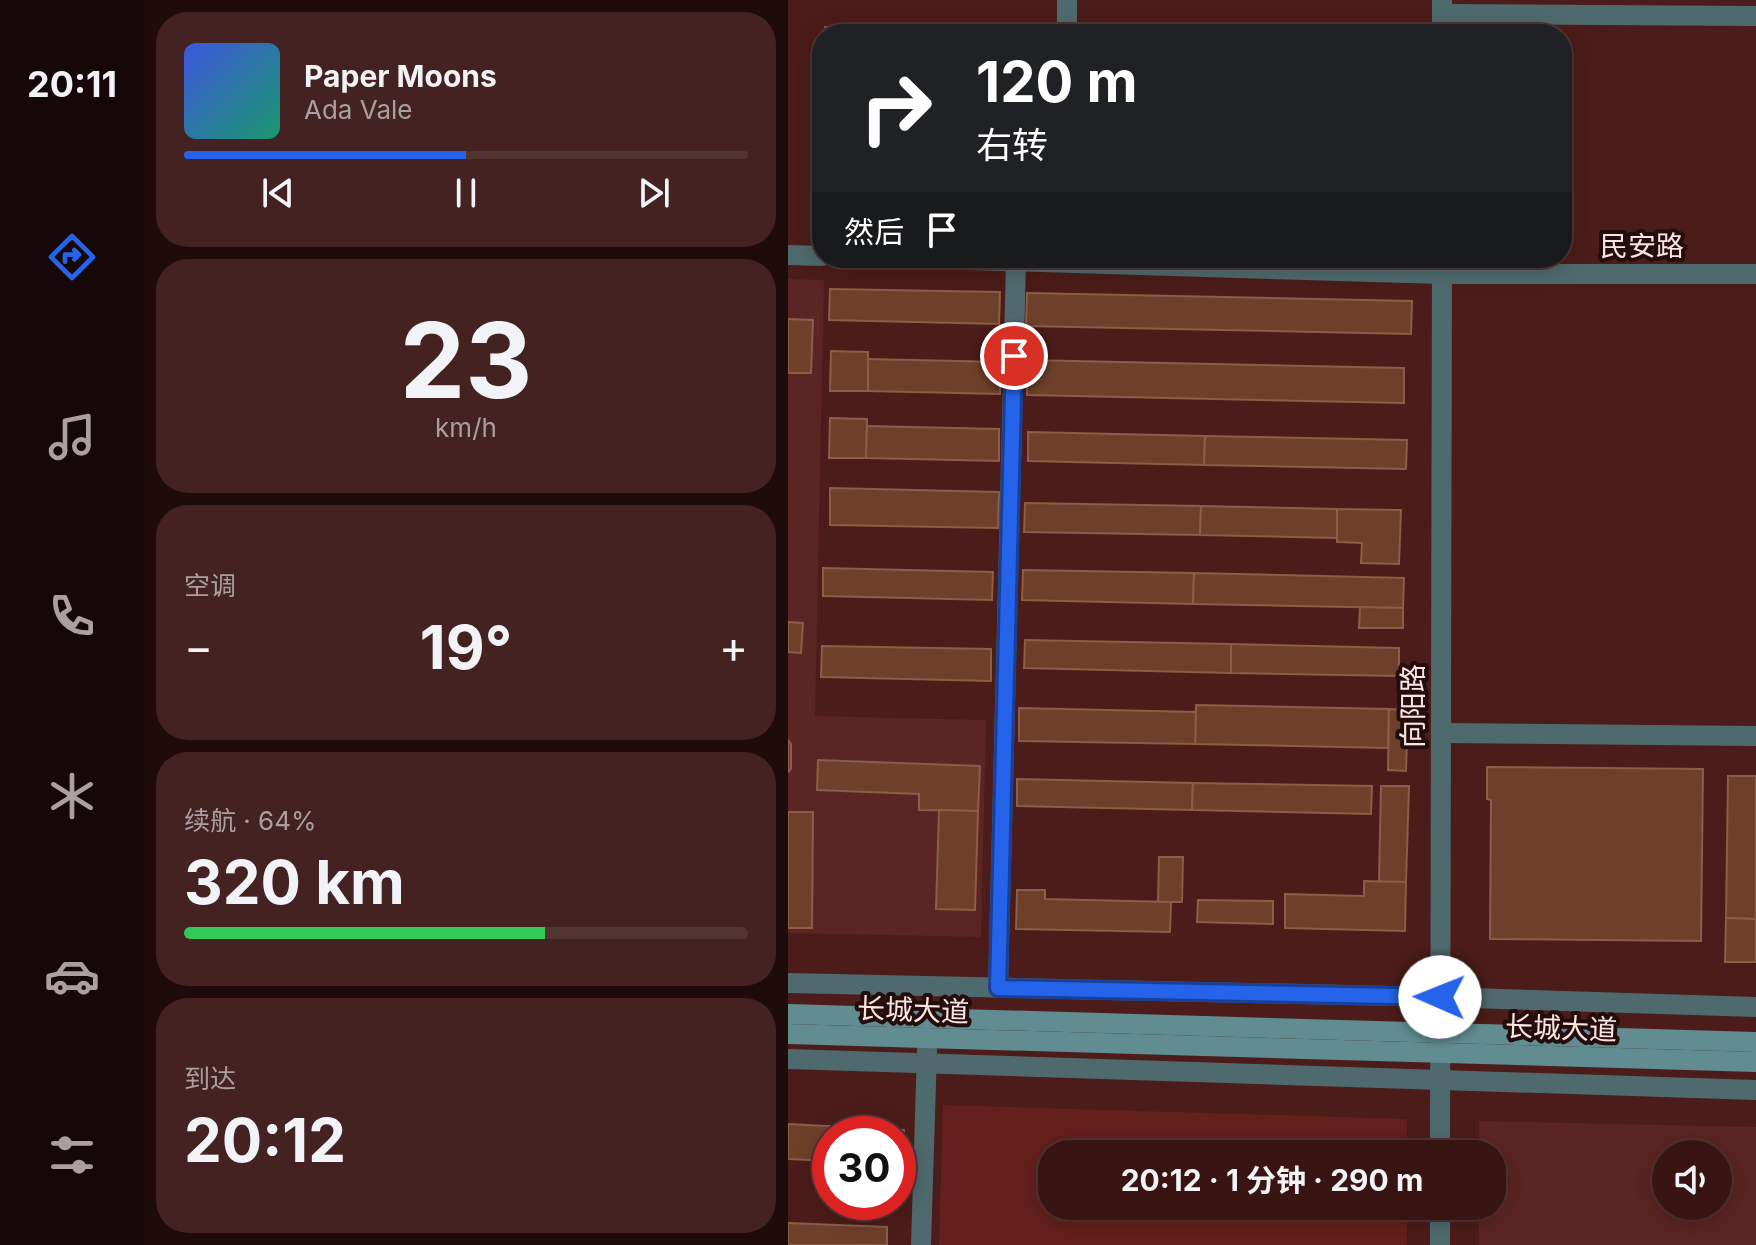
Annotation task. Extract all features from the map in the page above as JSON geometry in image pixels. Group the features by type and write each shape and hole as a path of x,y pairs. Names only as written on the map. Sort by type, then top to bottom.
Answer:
{"main road":[{"name":"长城大道","path":"788,1014 1441,1043 1756,1062"},
{"name":"长城大道","path":"788,1034 1441,1043 1756,1042"}],"street":[{"path":"1067,0 1067,24"},
{"path":"1442,16 1756,16"},
{"path":"788,255 812,256"},
{"path":"998,988 1016,268"},
{"name":"向阳路","path":"1440,1140 1442,268"},
{"name":"民安路","path":"1520,268 1756,274"},
{"path":"1441,733 1756,736"},
{"path":"788,983 1756,1007"},
{"path":"921,1245 927,1038"},
{"path":"788,1059 1756,1090"},
{"path":"1440,1220 1440,1245"}],"shaded area":[{"path":"788,279 824,280 815,716 986,720 981,937 788,933"},
{"path":"943,1105 1407,1119 1407,1140 1038,1140 1038,1220 1407,1220 1407,1245 939,1245"},
{"path":"1479,1121 1756,1127 1756,1245 1479,1245 1479,1220 1506,1220 1506,1140 1479,1140"}],"building":[{"path":"830,289 1000,292 999,324 829,320"},
{"path":"1027,293 1412,301 1411,334 1026,326"},
{"path":"788,319 813,320 811,373 788,373"},
{"path":"831,351 868,352 868,391 830,391"},
{"path":"868,359 1001,362 1000,394 868,391"},
{"path":"1027,360 1404,368 1404,403 1027,395"},
{"path":"830,418 867,419 866,458 829,458"},
{"path":"867,426 999,429 999,461 866,458"},
{"path":"1028,432 1205,436 1204,465 1028,461"},
{"path":"1205,436 1407,440 1406,469 1204,465"},
{"path":"830,488 999,492 998,528 830,525"},
{"path":"1025,503 1201,506 1200,535 1024,532"},
{"path":"1201,506 1337,509 1337,538 1200,535"},
{"path":"1337,509 1401,510 1399,564 1361,563 1362,543 1337,542"},
{"path":"823,568 993,572 992,600 823,596"},
{"path":"1023,570 1194,573 1193,604 1022,600"},
{"path":"1194,573 1404,578 1403,608 1193,604"},
{"path":"1360,607 1403,608 1403,628 1359,628"},
{"path":"788,622 803,623 801,653 788,652"},
{"path":"1025,640 1231,644 1231,673 1024,668"},
{"path":"1231,644 1399,648 1399,676 1231,673"},
{"path":"822,646 991,649 991,681 821,677"},
{"path":"1196,705 1389,709 1388,748 1195,744"},
{"path":"1019,708 1196,712 1195,744 1019,741"},
{"path":"1389,709 1408,710 1406,771 1388,770"},
{"path":"788,740 791,744 791,769 788,772"},
{"path":"818,760 980,766 978,811 919,810 919,794 817,790"},
{"path":"1487,767 1703,769 1701,941 1490,939 1491,800 1487,799"},
{"path":"1728,776 1756,776 1756,919 1726,918"},
{"path":"1017,779 1193,783 1192,810 1017,806"},
{"path":"1193,783 1372,786 1371,814 1192,810"},
{"path":"1381,786 1409,786 1406,882 1379,882"},
{"path":"939,810 978,811 975,910 936,909"},
{"path":"788,812 813,812 812,928 788,928"},
{"path":"1159,857 1183,857 1182,902 1158,902"},
{"path":"1364,881 1406,882 1405,931 1285,928 1285,894 1364,896"},
{"path":"1017,890 1045,890 1045,899 1171,902 1170,932 1016,929"},
{"path":"1198,900 1273,901 1273,924 1197,922"},
{"path":"1726,918 1756,919 1756,962 1725,962"},
{"path":"788,1124 812,1125 812,1160 788,1159"},
{"path":"788,1223 887,1227 887,1245 788,1245"}],"route":[{"path":"1014,356 998,988 1440,997"}]}
